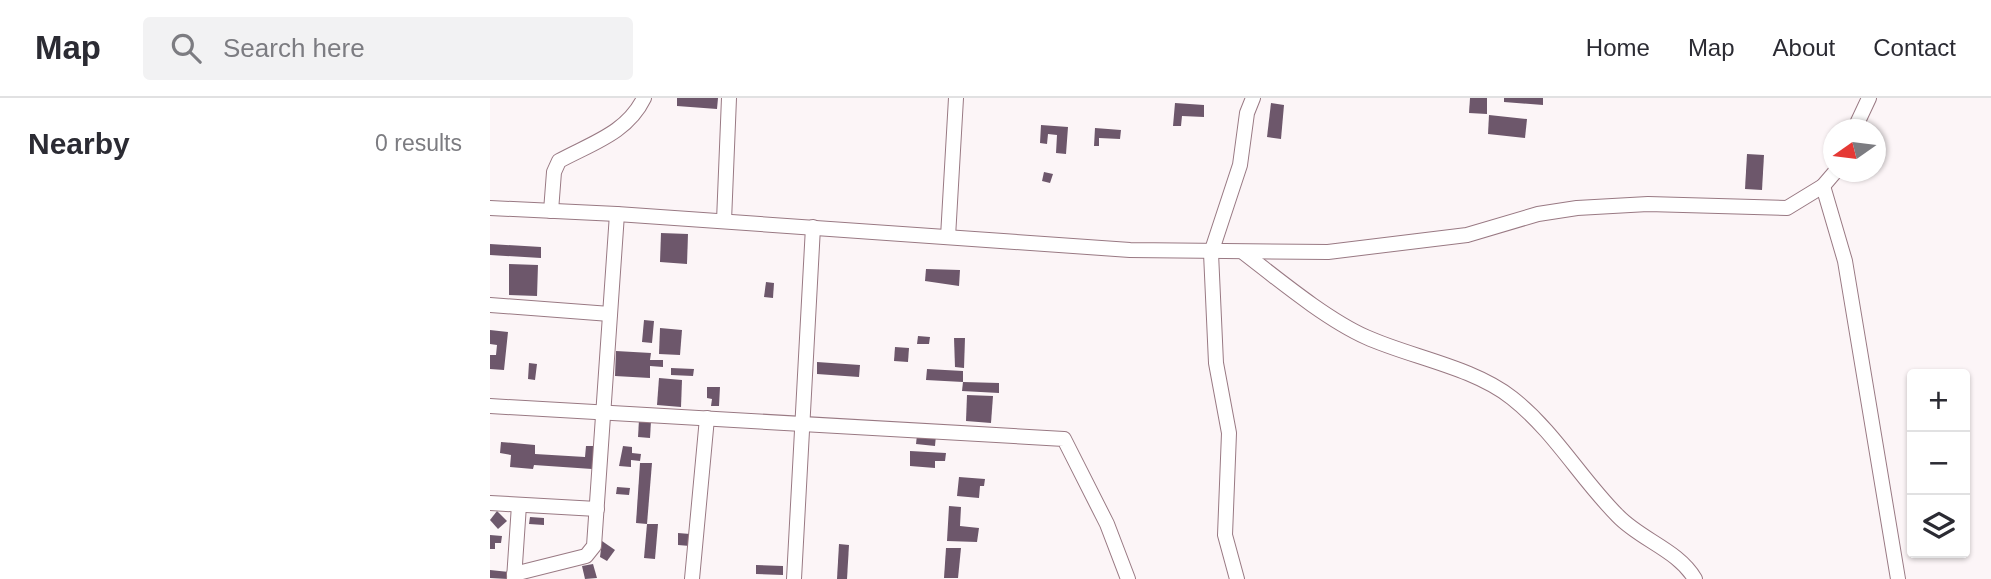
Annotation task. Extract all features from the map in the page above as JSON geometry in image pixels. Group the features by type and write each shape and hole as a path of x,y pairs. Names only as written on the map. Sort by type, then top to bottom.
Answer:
{"street":[{"path":"551,211 554,172 559,161 619,131 635,117 645,98"},
{"path":"724,221 729,98"},
{"path":"948,237 956,98"},
{"path":"1237,579 1225,535 1230,433 1216,363 1211,253 1240,165 1247,113 1253,98"},
{"path":"1859,119 1869,98"},
{"path":"490,208 1211,253 1328,252 1467,235 1538,214 1577,208 1648,204 1787,208 1826,182"},
{"path":"1823,186 1847,274 1898,579"},
{"path":"519,505 514,577 586,556 594,546 617,214"},
{"path":"794,579 813,227"},
{"path":"1244,253 1292,290 1364,337 1447,365 1511,397 1559,443 1593,490 1620,519 1688,567 1695,579"},
{"path":"490,305 610,314"},
{"path":"490,406 1064,439 1107,524 1128,579"},
{"path":"692,579 707,418"},
{"path":"490,503 597,509"}],"building":[{"path":"677,98 718,98 717,109 677,106"},
{"path":"1470,98 1487,98 1487,114 1469,113"},
{"path":"1504,98 1543,98 1543,105 1504,102"},
{"path":"1175,103 1204,105 1204,117 1182,116 1181,126 1173,126"},
{"path":"1271,103 1284,105 1281,139 1267,137"},
{"path":"1489,115 1527,119 1525,138 1488,134"},
{"path":"1041,125 1068,127 1066,154 1056,153 1057,135 1048,134 1047,144 1040,143"},
{"path":"1095,128 1121,130 1120,139 1099,138 1099,146 1094,146"},
{"path":"1747,154 1764,155 1762,190 1745,189"},
{"path":"1044,172 1053,174 1050,183 1042,181"},
{"path":"661,233 688,234 687,264 660,262"},
{"path":"490,244 541,247 541,258 490,255"},
{"path":"509,264 538,265 537,296 509,295"},
{"path":"926,269 960,270 959,286 925,281"},
{"path":"766,282 774,283 773,298 764,297"},
{"path":"644,320 654,321 652,343 642,342"},
{"path":"660,328 682,330 680,355 659,354"},
{"path":"490,330 508,332 504,370 490,369 490,355 496,355 497,345 490,344"},
{"path":"918,336 930,337 929,344 917,344"},
{"path":"954,338 965,338 964,368 955,367"},
{"path":"895,347 909,348 908,362 894,361"},
{"path":"616,351 651,353 650,360 663,360 663,367 650,366 650,378 615,376"},
{"path":"817,362 860,365 859,377 817,374"},
{"path":"529,363 537,364 535,380 528,379"},
{"path":"671,368 694,369 693,376 671,375"},
{"path":"927,369 963,371 963,382 926,380"},
{"path":"659,378 682,380 681,407 657,405"},
{"path":"963,382 999,383 999,393 962,391"},
{"path":"707,387 720,387 719,406 711,406 712,399 707,398"},
{"path":"967,395 993,396 991,423 966,421"},
{"path":"639,420 651,421 650,438 638,437"},
{"path":"917,435 936,435 935,446 916,444"},
{"path":"501,442 535,445 535,454 585,457 586,446 594,446 592,469 534,465 533,469 510,467 511,455 500,453"},
{"path":"623,446 632,447 632,453 641,454 640,461 631,460 631,467 619,466"},
{"path":"910,451 946,453 945,461 935,461 935,468 910,466"},
{"path":"640,463 652,463 647,524 636,523"},
{"path":"959,477 985,479 984,486 980,486 979,498 957,496"},
{"path":"617,487 630,488 629,495 616,494"},
{"path":"949,506 961,507 960,526 979,528 977,542 947,541"},
{"path":"497,511 507,521 498,529 490,520"},
{"path":"530,517 544,518 544,525 529,524"},
{"path":"647,524 658,524 655,559 644,558"},
{"path":"678,533 690,534 690,546 678,545"},
{"path":"490,535 502,536 501,543 495,543 495,549 490,549"},
{"path":"602,541 615,550 607,561 600,557"},
{"path":"839,544 849,545 847,579 837,579"},
{"path":"946,548 961,548 958,578 944,578"},
{"path":"593,564 597,578 585,579 582,566"},
{"path":"756,565 783,566 783,575 756,574"},
{"path":"490,570 509,572 508,579 490,578"}]}
